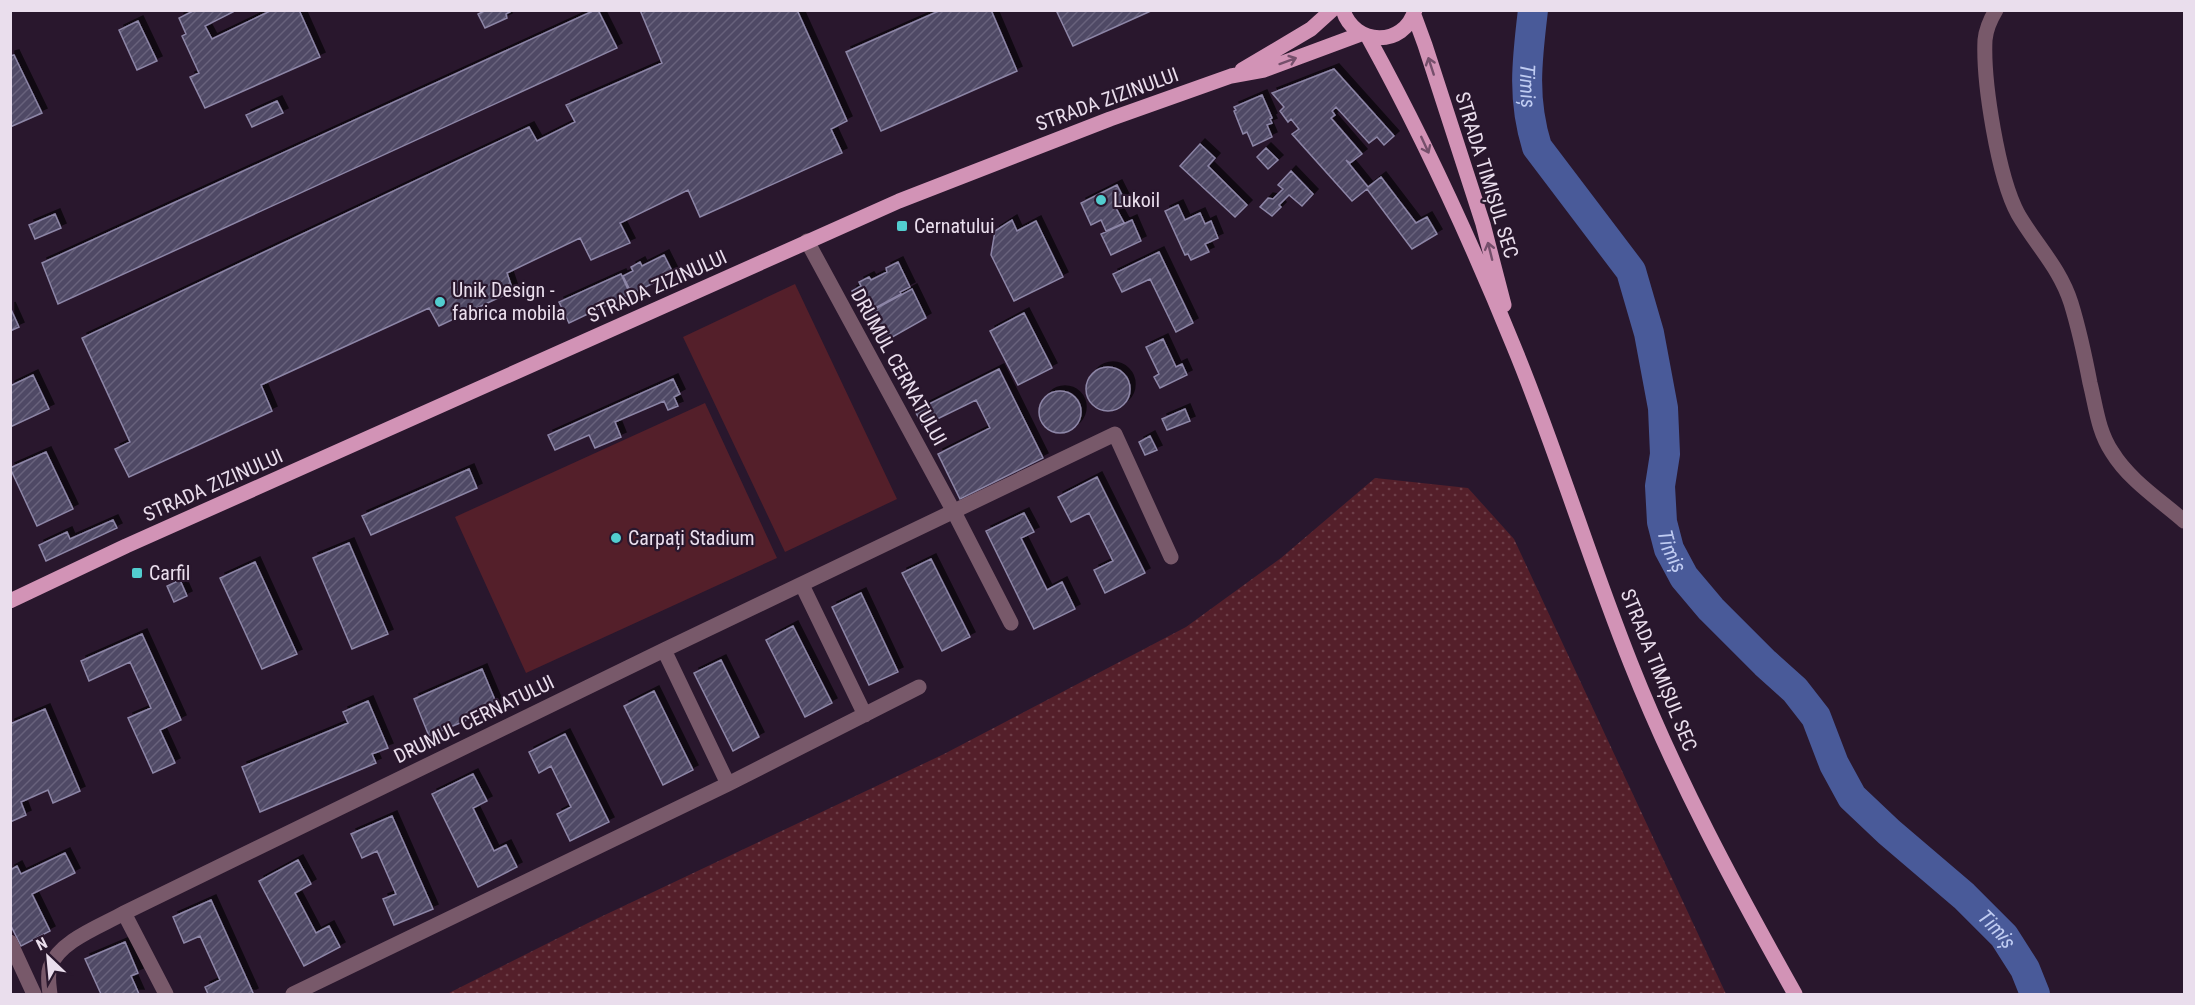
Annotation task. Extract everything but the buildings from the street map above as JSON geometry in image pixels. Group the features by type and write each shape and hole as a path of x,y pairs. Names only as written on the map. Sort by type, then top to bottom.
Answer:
{"main road":[{"name":"STRADA ZIZINULUI","path":"1231,76 1311,29 1332,10"},
{"name":"STRADA TIMIȘUL SEC","path":"1343,10 1352,27 1365,36 1419,133 1444,185 1515,349 1631,666 1687,790 1738,892 1795,994"},
{"name":"STRADA ZIZINULUI","path":"10,601 116,551 899,201 1030,149 1231,76 1264,70 1365,36 1384,38 1399,33 1414,13"},
{"name":"STRADA TIMIȘUL SEC","path":"1414,13 1484,224 1515,349"}],"street":[{"path":"1996,10 1988,24 1985,39 1986,73 2001,166 2009,194 2018,214 2057,269 2070,302 2089,376 2097,419 2112,453 2124,468 2184,521"},
{"name":"DRUMUL CERNATULUI","path":"807,241 1011,622"},
{"name":"DRUMUL CERNATULUI","path":"50,994 49,968 56,955 66,944 124,913 1115,434 1171,557"},
{"path":"802,585 865,715"},
{"path":"664,650 728,784"},
{"path":"293,994 728,784 919,687"},
{"path":"124,913 166,994"},
{"path":"10,942 34,994"}],"shaded area":[{"path":"795,284 897,499 785,552 683,337"},
{"name":"Carpați Stadium","path":"705,403 777,558 526,673 455,517"},
{"path":"1375,478 1468,488 1514,539 1726,994 447,994 592,921 944,754 1186,627 1281,558"}],"waterway":[{"name":"Timiș","path":"1533,10 1527,79 1529,112 1537,147 1631,271 1649,333 1663,408 1665,454 1660,486 1662,522 1669,549 1684,577 1711,609 1795,690 1816,717 1834,764 1852,797 1964,896 2004,936 2025,969 2035,994"}],"place":[{"name":"Lukoil","path":"1101,200"},
{"name":"Cernatului","path":"902,226"},
{"name":"Unik Design - fabrica mobila","path":"440,302"},
{"name":"Carpați Stadium","path":"616,538"},
{"name":"Carfil","path":"137,573"}]}
